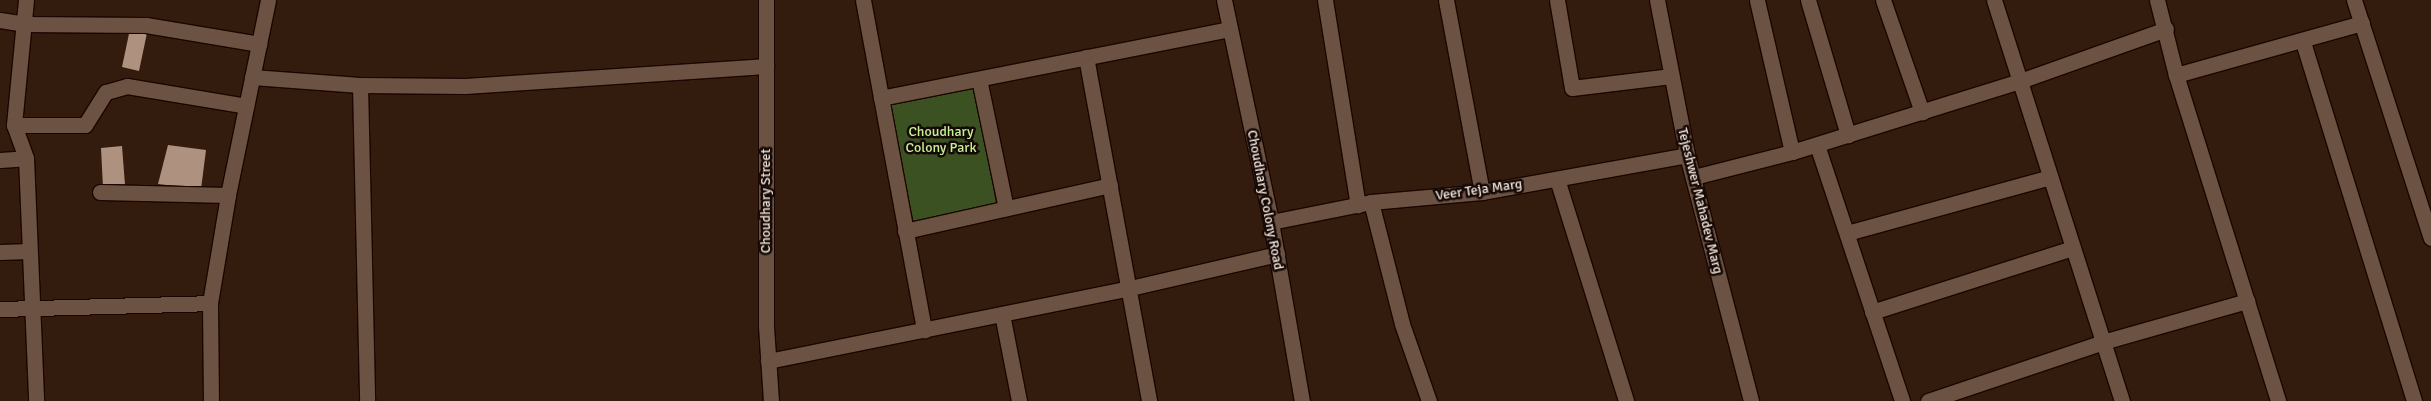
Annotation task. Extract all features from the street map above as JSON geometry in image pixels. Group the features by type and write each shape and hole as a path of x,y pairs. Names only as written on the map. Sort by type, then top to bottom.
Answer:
{"street":[{"path":"26,0 14,125 26,158 36,401"},
{"path":"211,401 210,303 228,195 268,0"},
{"name":"Choudhary Street","path":"766,0 768,362 771,401"},
{"path":"862,0 924,330"},
{"name":"Choudhary Colony Road","path":"1224,0 1271,222 1302,401"},
{"path":"1325,0 1365,204 1402,324 1429,401"},
{"path":"1446,0 1482,192"},
{"path":"1557,0 1572,88 1671,76"},
{"name":"Tejeshwer Mahadev Marg","path":"1657,0 1687,155 1751,401"},
{"path":"1757,0 1792,152"},
{"path":"1808,0 1848,135"},
{"path":"1883,0 1922,112"},
{"path":"1994,0 2122,401"},
{"path":"2157,0 2166,29 2176,75 2278,401"},
{"path":"2354,0 2431,238"},
{"path":"0,20 24,24 146,25 259,44"},
{"path":"2176,75 2303,42 2362,22"},
{"path":"881,98 1229,29"},
{"path":"1694,177 1817,145 2020,81 2166,29"},
{"path":"2303,42 2414,401"},
{"path":"1086,57 1130,288 1149,401"},
{"path":"252,76 360,85 465,86 766,66"},
{"path":"979,79 1006,208"},
{"path":"360,85 367,401"},
{"path":"14,125 85,125 106,92 127,86 246,106"},
{"path":"1817,145 1902,401"},
{"name":"Veer Teja Marg","path":"1271,222 1365,204 1482,192 1687,155"},
{"path":"0,160 26,158"},
{"path":"1847,233 2050,177"},
{"path":"1557,179 1626,401"},
{"path":"905,230 1110,185"},
{"path":"100,192 228,195"},
{"path":"1872,312 2073,248"},
{"path":"0,252 29,251"},
{"path":"768,362 1130,288 1277,254"},
{"path":"1928,401 2103,342 2247,301"},
{"path":"0,309 210,303"},
{"path":"1002,314 1019,401"}],"green space":[{"name":"Choudhary Colony Park","path":"976,85 996,204 914,223 887,104"}],"building":[{"path":"130,29 147,33 139,71 122,67"},
{"path":"168,145 206,150 201,189 158,184"},
{"path":"122,146 125,185 103,188 101,148"}]}
